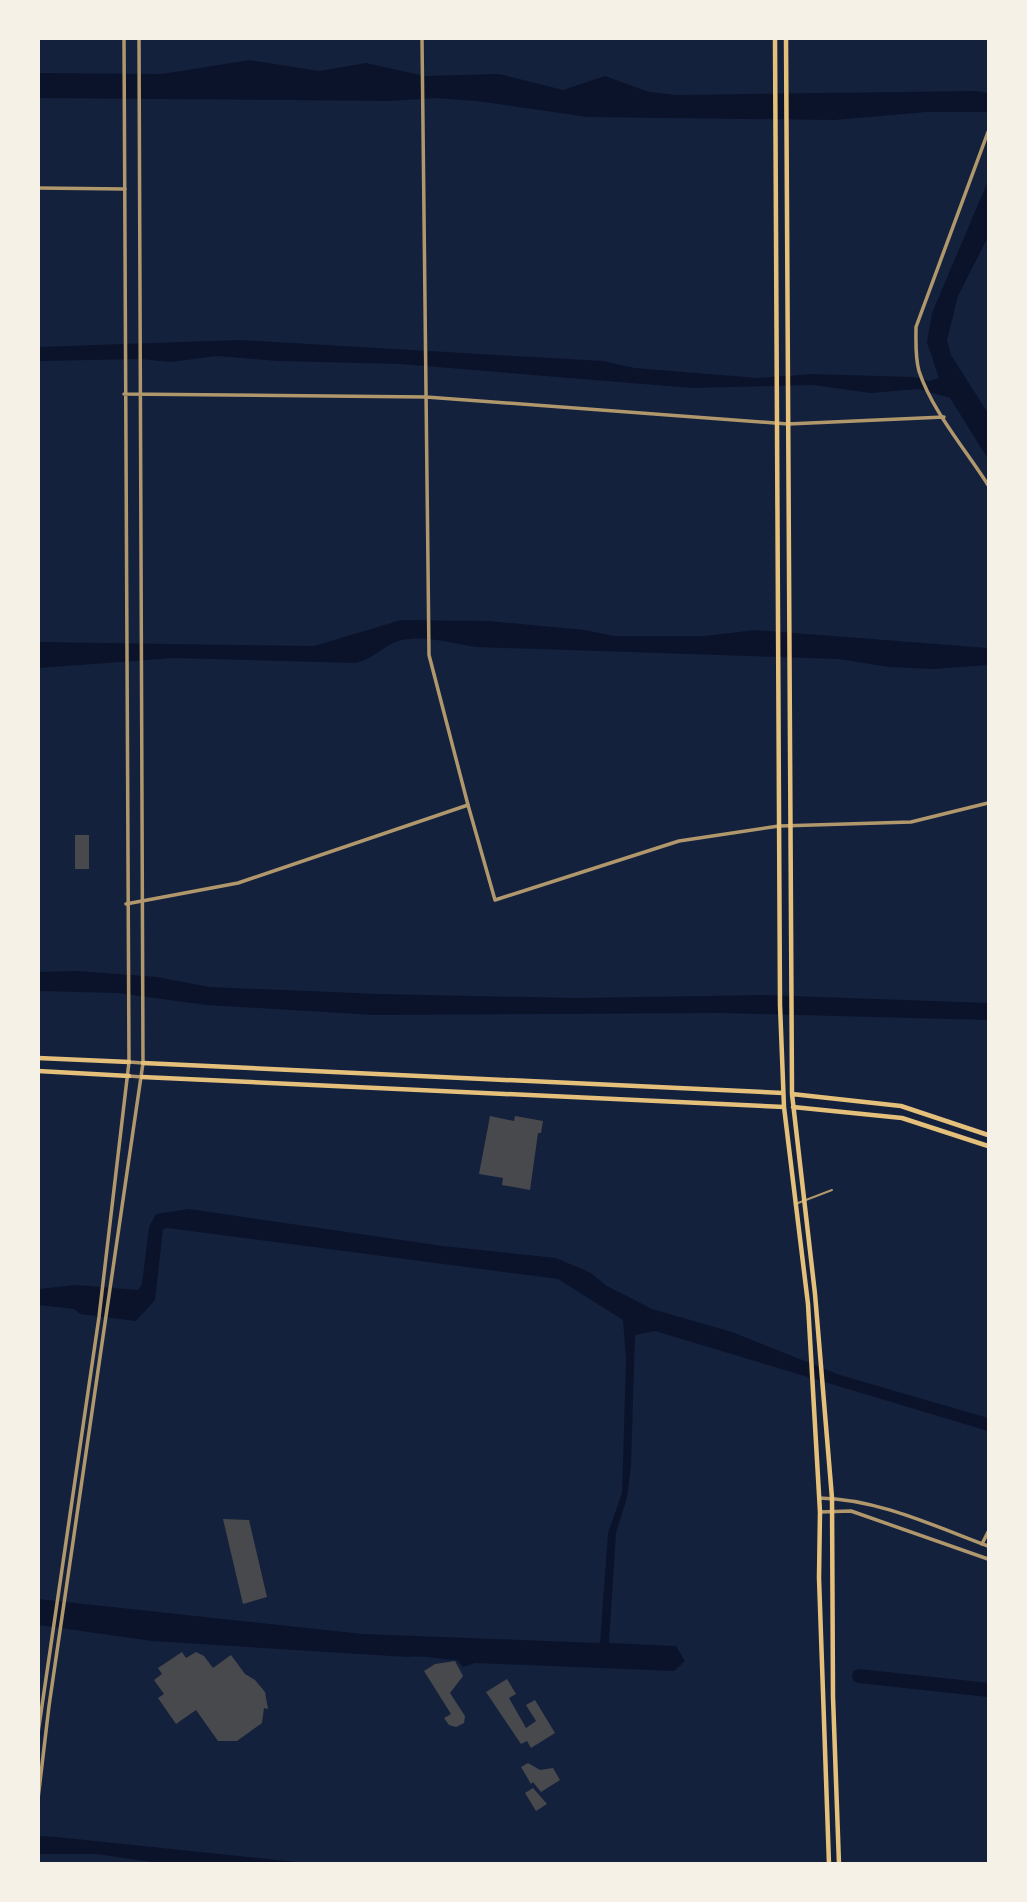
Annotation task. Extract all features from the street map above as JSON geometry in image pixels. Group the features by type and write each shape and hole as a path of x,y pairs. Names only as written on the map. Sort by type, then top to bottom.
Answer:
{"main road":[{"path":"775,38 781,1030 784,1107 808,1304 820,1512 819,1578 829,1864"},
{"path":"786,38 788,826 792,1094 832,1512 833,1697 839,1864"},
{"path":"38,1058 130,1062"},
{"path":"143,1063 783,1093"},
{"path":"38,1071 129,1076"},
{"path":"142,1077 784,1107"},
{"path":"792,1094 901,1105 989,1135"},
{"path":"793,1107 902,1118 987,1146"}],"street":[{"path":"38,1733 99,1317 130,1062 126,904 130,636 124,394 124,38"},
{"path":"38,1799 143,1063 140,902 139,38"},
{"path":"422,38 429,655 495,900 679,841 779,826 911,822 989,803"},
{"path":"989,132 916,327 919,371 944,417 989,485"},
{"path":"38,188 125,190"},
{"path":"124,394 426,397 776,424 944,417"},
{"path":"126,904 238,883 468,805"},
{"path":"130,1062 143,1063"},
{"path":"129,1076 142,1077"},
{"path":"783,1093 792,1094"},
{"path":"784,1107 793,1107"},
{"path":"819,1498 863,1503 989,1546"},
{"path":"820,1512 851,1511 989,1559"},
{"path":"982,1544 989,1532"}],"lane":[{"path":"796,1203 832,1190"}],"water":[{"path":"250,60 319,71 366,63 425,76 499,74 563,90 605,76 649,92 677,95 976,91 988,93 988,112 927,112 835,120 588,117 436,98 391,101 39,98 38,73 162,74"},
{"path":"988,181 988,237 958,296 947,340 951,355 988,413 988,459 950,398 919,389 871,393 813,385 692,388 400,364 277,361 217,356 171,362 140,359 39,361 38,347 239,340 603,361 635,368 758,378 812,374 914,377 928,381 939,378 927,342 932,313"},
{"path":"401,620 489,621 585,630 614,636 705,636 755,630 988,648 988,665 934,669 889,667 839,659 475,647 420,638 396,642 356,663 174,658 39,668 39,642 314,646"},
{"path":"78,971 157,977 209,987 380,994 576,998 765,995 988,1003 988,1020 721,1013 373,1015 206,1005 118,993 39,991 38,972"},
{"path":"189,1209 443,1246 556,1258 591,1273 607,1286 652,1309 732,1332 840,1375 988,1418 988,1431 655,1331 635,1335 631,1466 627,1498 616,1533 609,1643 676,1646 685,1661 674,1671 475,1663 463,1667 457,1660 152,1641 39,1625 38,1599 363,1634 600,1643 608,1533 622,1493 626,1360 623,1320 558,1279 167,1228 163,1229 155,1300 136,1321 80,1314 74,1309 39,1305 39,1289 76,1285 138,1290 142,1284 149,1227 156,1214"},
{"path":"38,1836 307,1863 164,1864 97,1854 39,1854"}],"building":[{"path":"75,835 89,835 89,869 75,869"},
{"path":"490,1116 514,1121 515,1116 543,1121 541,1133 538,1133 530,1190 502,1185 503,1178 479,1174"},
{"path":"223,1519 249,1520 267,1597 243,1604"},
{"path":"182,1652 186,1658 196,1652 204,1656 213,1668 231,1655 245,1674 255,1680 265,1692 268,1709 264,1708 262,1723 237,1741 218,1741 196,1710 176,1724 158,1698 164,1694 154,1680 162,1674 158,1668"},
{"path":"455,1661 463,1676 450,1693 465,1716 464,1723 456,1727 449,1725 444,1718 451,1714 424,1671 435,1664"},
{"path":"507,1679 516,1694 509,1698 526,1728 536,1721 526,1705 535,1700 555,1733 531,1748 527,1741 521,1744 486,1692"},
{"path":"528,1763 540,1770 553,1768 560,1780 541,1792 533,1782 531,1784 521,1767"},
{"path":"533,1788 547,1804 536,1811 525,1793"}],"waterway":[{"path":"859,1676 988,1690"}]}
